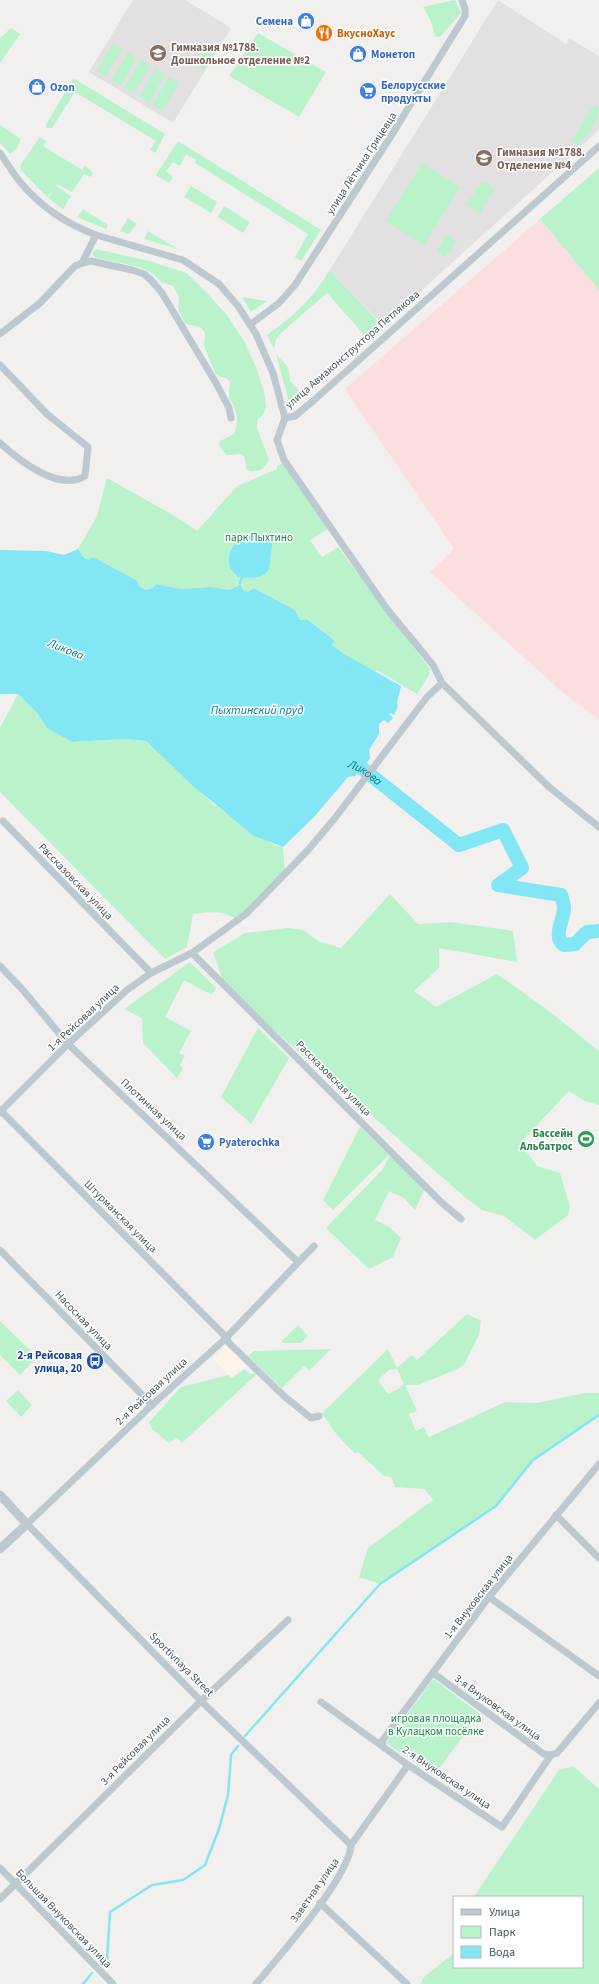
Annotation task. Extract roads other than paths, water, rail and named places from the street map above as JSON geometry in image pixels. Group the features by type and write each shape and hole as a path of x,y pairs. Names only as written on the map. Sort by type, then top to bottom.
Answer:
{"street":[{"name":"улица Лётчика Грицевца","path":"251,324 279,303 295,285 391,136 465,16 465,9 462,0"},
{"name":"улица Авиаконструктора Петлякова","path":"0,153 20,183 45,208 83,230 96,235 182,260 219,284 251,324 270,365 285,418 295,416 313,401 599,146"},
{"path":"82,262 96,235"},
{"path":"0,334 40,303 75,266 82,262 91,261 144,274 162,293 216,383 229,408 231,418"},
{"path":"0,365 47,414 88,447 85,476 81,479 70,480 59,479 42,474 10,452 0,443"},
{"path":"285,418 277,440 284,460 387,609 433,665 442,683 549,788 599,827"},
{"name":"1-я Рейсовая улица","path":"0,1111 116,999 151,973 192,953 246,914 308,850 379,762 427,697 442,683"},
{"name":"Рассказовская улица","path":"3,821 151,973"},
{"name":"Рассказовская улица","path":"192,953 441,1202 461,1219"},
{"name":"Плотинная улица","path":"0,966 22,988 68,1044 298,1262"},
{"name":"Штурманская улица","path":"0,1111 227,1338 229,1343 284,1396 311,1418 319,1416"},
{"name":"2-я Рейсовая улица","path":"0,1549 152,1405 227,1338 314,1246"},
{"name":"Насосная улица","path":"0,1250 152,1405"},
{"name":"1-я Внуковская улица","path":"383,1746 382,1742 489,1597 599,1464"},
{"name":"Sportivnaya Street","path":"0,1495 201,1701 351,1846"},
{"path":"556,1515 599,1558"},
{"path":"489,1597 599,1676"},
{"name":"3-я Рейсовая улица","path":"0,1899 201,1701 288,1620"},
{"name":"3-я Внуковская улица","path":"433,1673 544,1754 551,1755"},
{"name":"2-я Внуковская улица","path":"321,1702 408,1765 502,1827 551,1755"},
{"path":"551,1755 557,1753 599,1703"},
{"name":"Заветная улица","path":"256,1984 320,1903 343,1870 350,1855 351,1846 408,1765"},
{"name":"Большая Внуковская улица","path":"0,1868 113,1984"},
{"path":"320,1903 407,1984"}],"water":[{"path":"255,533 264,534 273,538 269,569 266,573 259,577 238,577 230,568 229,555 234,545 238,541"},
{"name":"Пыхтинский пруд","path":"78,549 84,558 89,560 93,557 138,581 139,586 146,590 153,588 156,584 181,589 211,587 230,590 240,583 243,590 248,592 254,588 295,610 300,620 307,619 333,639 335,641 332,645 344,654 401,686 397,703 398,706 394,715 391,713 389,714 393,718 388,723 384,720 379,724 379,734 369,750 370,758 363,769 355,776 348,777 314,817 283,847 254,836 193,786 146,741 124,739 72,742 47,728 37,713 18,694 0,694 0,550 46,551 64,555"}],"waterway":[{"path":"240,583 242,577"},
{"name":"Ликова","path":"346,762 363,769 459,845 503,830 522,868 498,885 561,895 564,913 559,938 564,945 575,944 587,932 599,931"},
{"path":"245,1736 380,1584 496,1506 533,1460 599,1415"},
{"path":"102,1964 107,1960 110,1912 152,1885 183,1880 205,1865 219,1829 228,1795 231,1755 238,1746"},
{"path":"83,1984 92,1973"}],"place":[{"name":"Семена","path":"306,21"},
{"name":"ВкусноХаус","path":"324,33"},
{"name":"Гимназия №1788. Дошкольное отделение №2","path":"158,53"},
{"name":"Монетоп","path":"358,54"},
{"name":"Ozon","path":"37,87"},
{"name":"Белорусские продукты","path":"368,91"},
{"name":"Гимназия №1788. Отделение №4","path":"484,158"},
{"name":"Бассейн Альбатрос","path":"586,1139"},
{"name":"Pyaterochka","path":"206,1142"},
{"name":"2-я Рейсовая улица, 20","path":"95,1361"}],"park label":[{"name":"парк Пыхтино","path":"259,537"},
{"name":"игровая площадка в Кулацком посёлке","path":"436,1724"}]}
